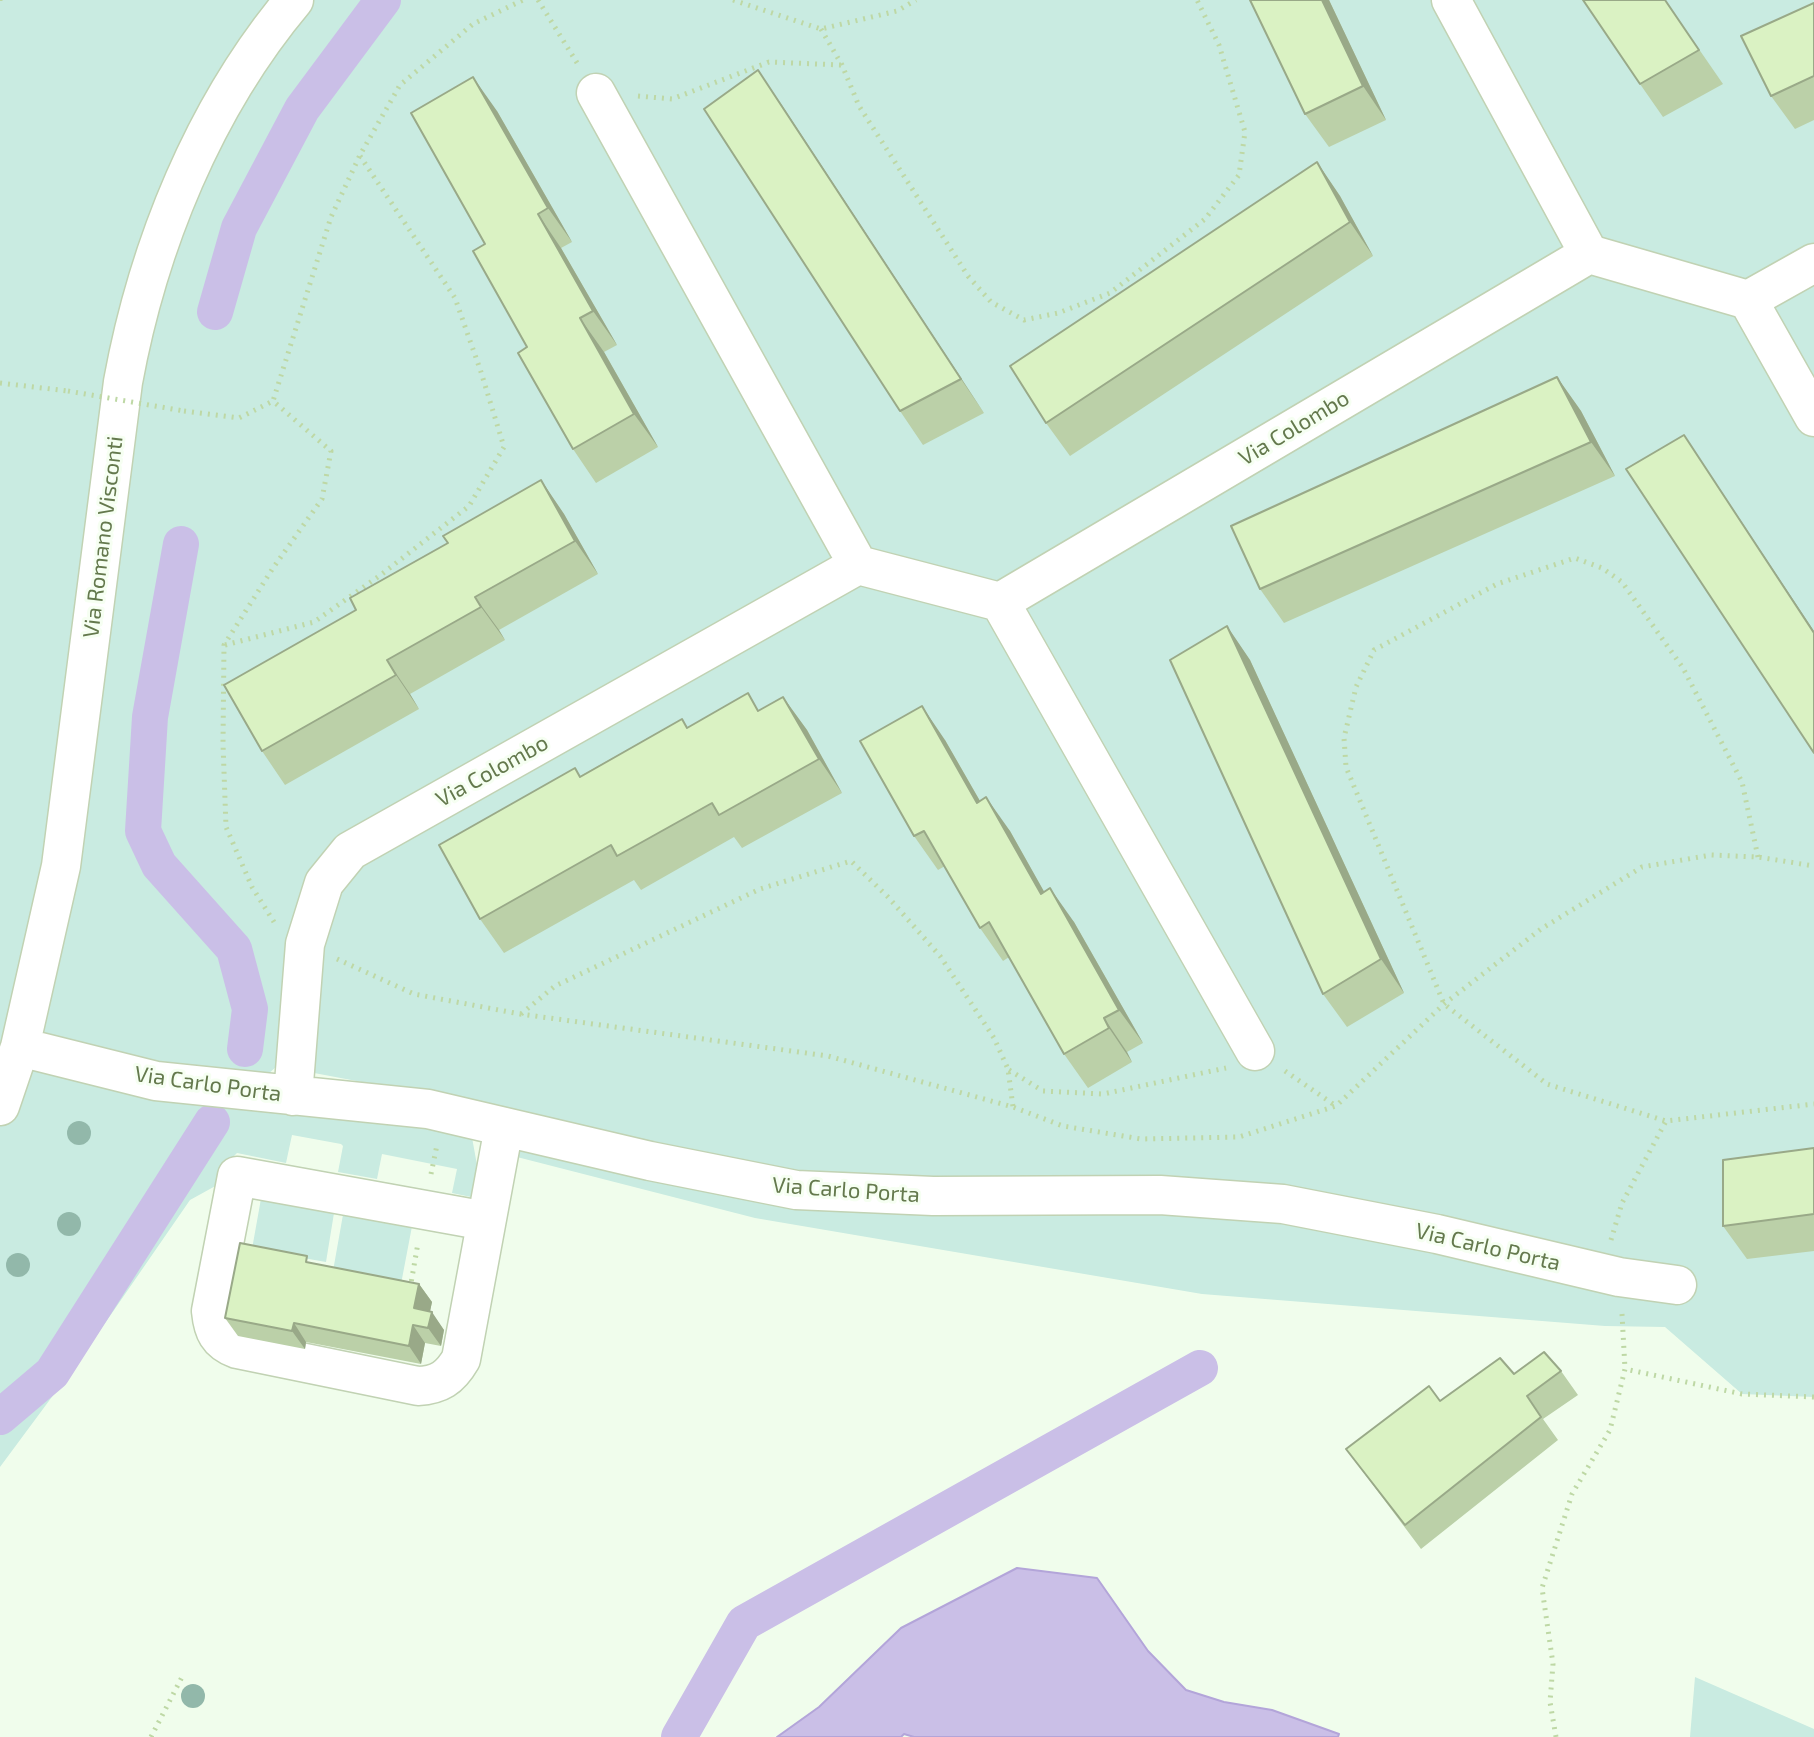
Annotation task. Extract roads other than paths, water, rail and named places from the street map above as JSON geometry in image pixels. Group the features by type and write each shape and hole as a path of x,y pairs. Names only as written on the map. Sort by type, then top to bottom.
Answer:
{"street":[{"name":"Via Romano Visconti","path":"0,1106 20,1047 61,866 121,397 132,336 158,243 185,180 246,67 294,0"},
{"path":"1451,0 1589,254 1748,300 1814,417"},
{"path":"596,93 858,565 1000,602 1255,1051"},
{"name":"Via Colombo","path":"1000,602 1589,254"},
{"path":"1748,300 1814,263"},
{"name":"Via Colombo","path":"293,1096 305,944 311,918 324,883 350,851 858,565"},
{"name":"Via Carlo Porta","path":"20,1047 156,1081 428,1109 650,1161 796,1190 933,1196 1160,1195 1283,1204 1437,1234 1610,1274 1677,1285"},
{"path":"486,1221 237,1176 211,1311 212,1327 224,1344 237,1349 418,1386 433,1385 445,1379 461,1359 504,1127"}],"waterway":[{"path":"215,312 239,228 302,109 383,0"},
{"path":"181,544 150,717 143,831 159,865 234,949 250,1009 245,1049"},
{"path":"0,1417 52,1373 212,1122"},
{"path":"679,1737 744,1623 1200,1368"}]}
